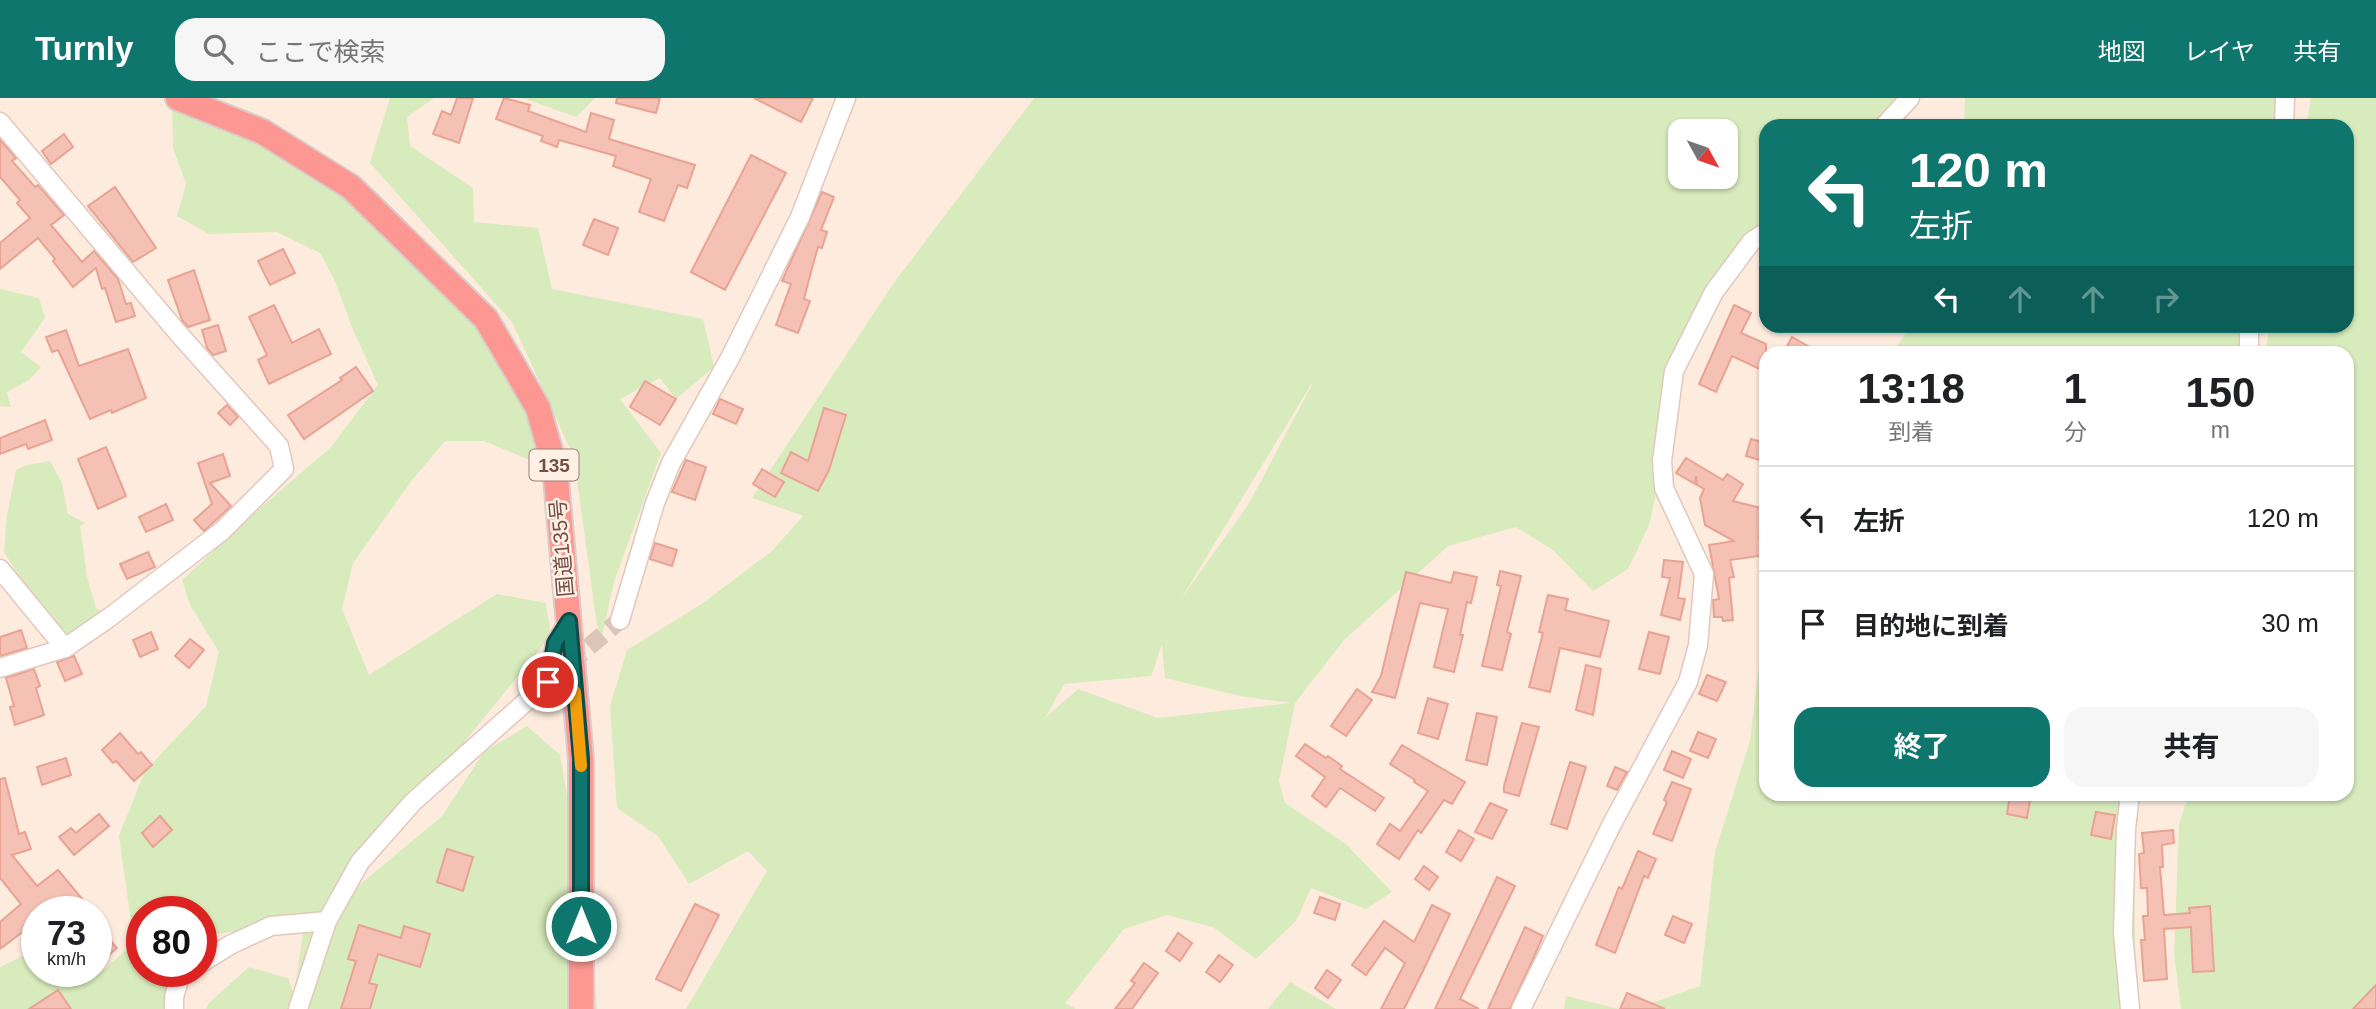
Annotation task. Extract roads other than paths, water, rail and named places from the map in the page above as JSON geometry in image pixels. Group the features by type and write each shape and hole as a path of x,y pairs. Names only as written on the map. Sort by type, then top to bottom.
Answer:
{"highway":[{"name":"国道135号","path":"178,98 263,132 351,187 485,318 538,408 555,468 581,759 581,1009"}],"street":[{"path":"620,620 655,503 671,463 730,358 800,217 846,98"},
{"path":"1890,119 1910,98"},
{"path":"2284,119 2285,98"},
{"path":"0,122 178,333 279,446 284,469 222,531 65,648 0,668"},
{"path":"1521,1009 1618,811 1688,682 1698,645 1704,574 1664,488 1662,461 1674,371 1714,292 1752,241 1759,236"},
{"path":"0,569 65,648"},
{"path":"298,1009 327,921 360,862 412,802 548,682 555,643 569,621"},
{"path":"2129,801 2123,933 2130,1009"},
{"path":"217,953 271,926 327,921"},
{"path":"174,1009 177,987"}],"tunnel":[{"path":"548,682 620,620"}]}
